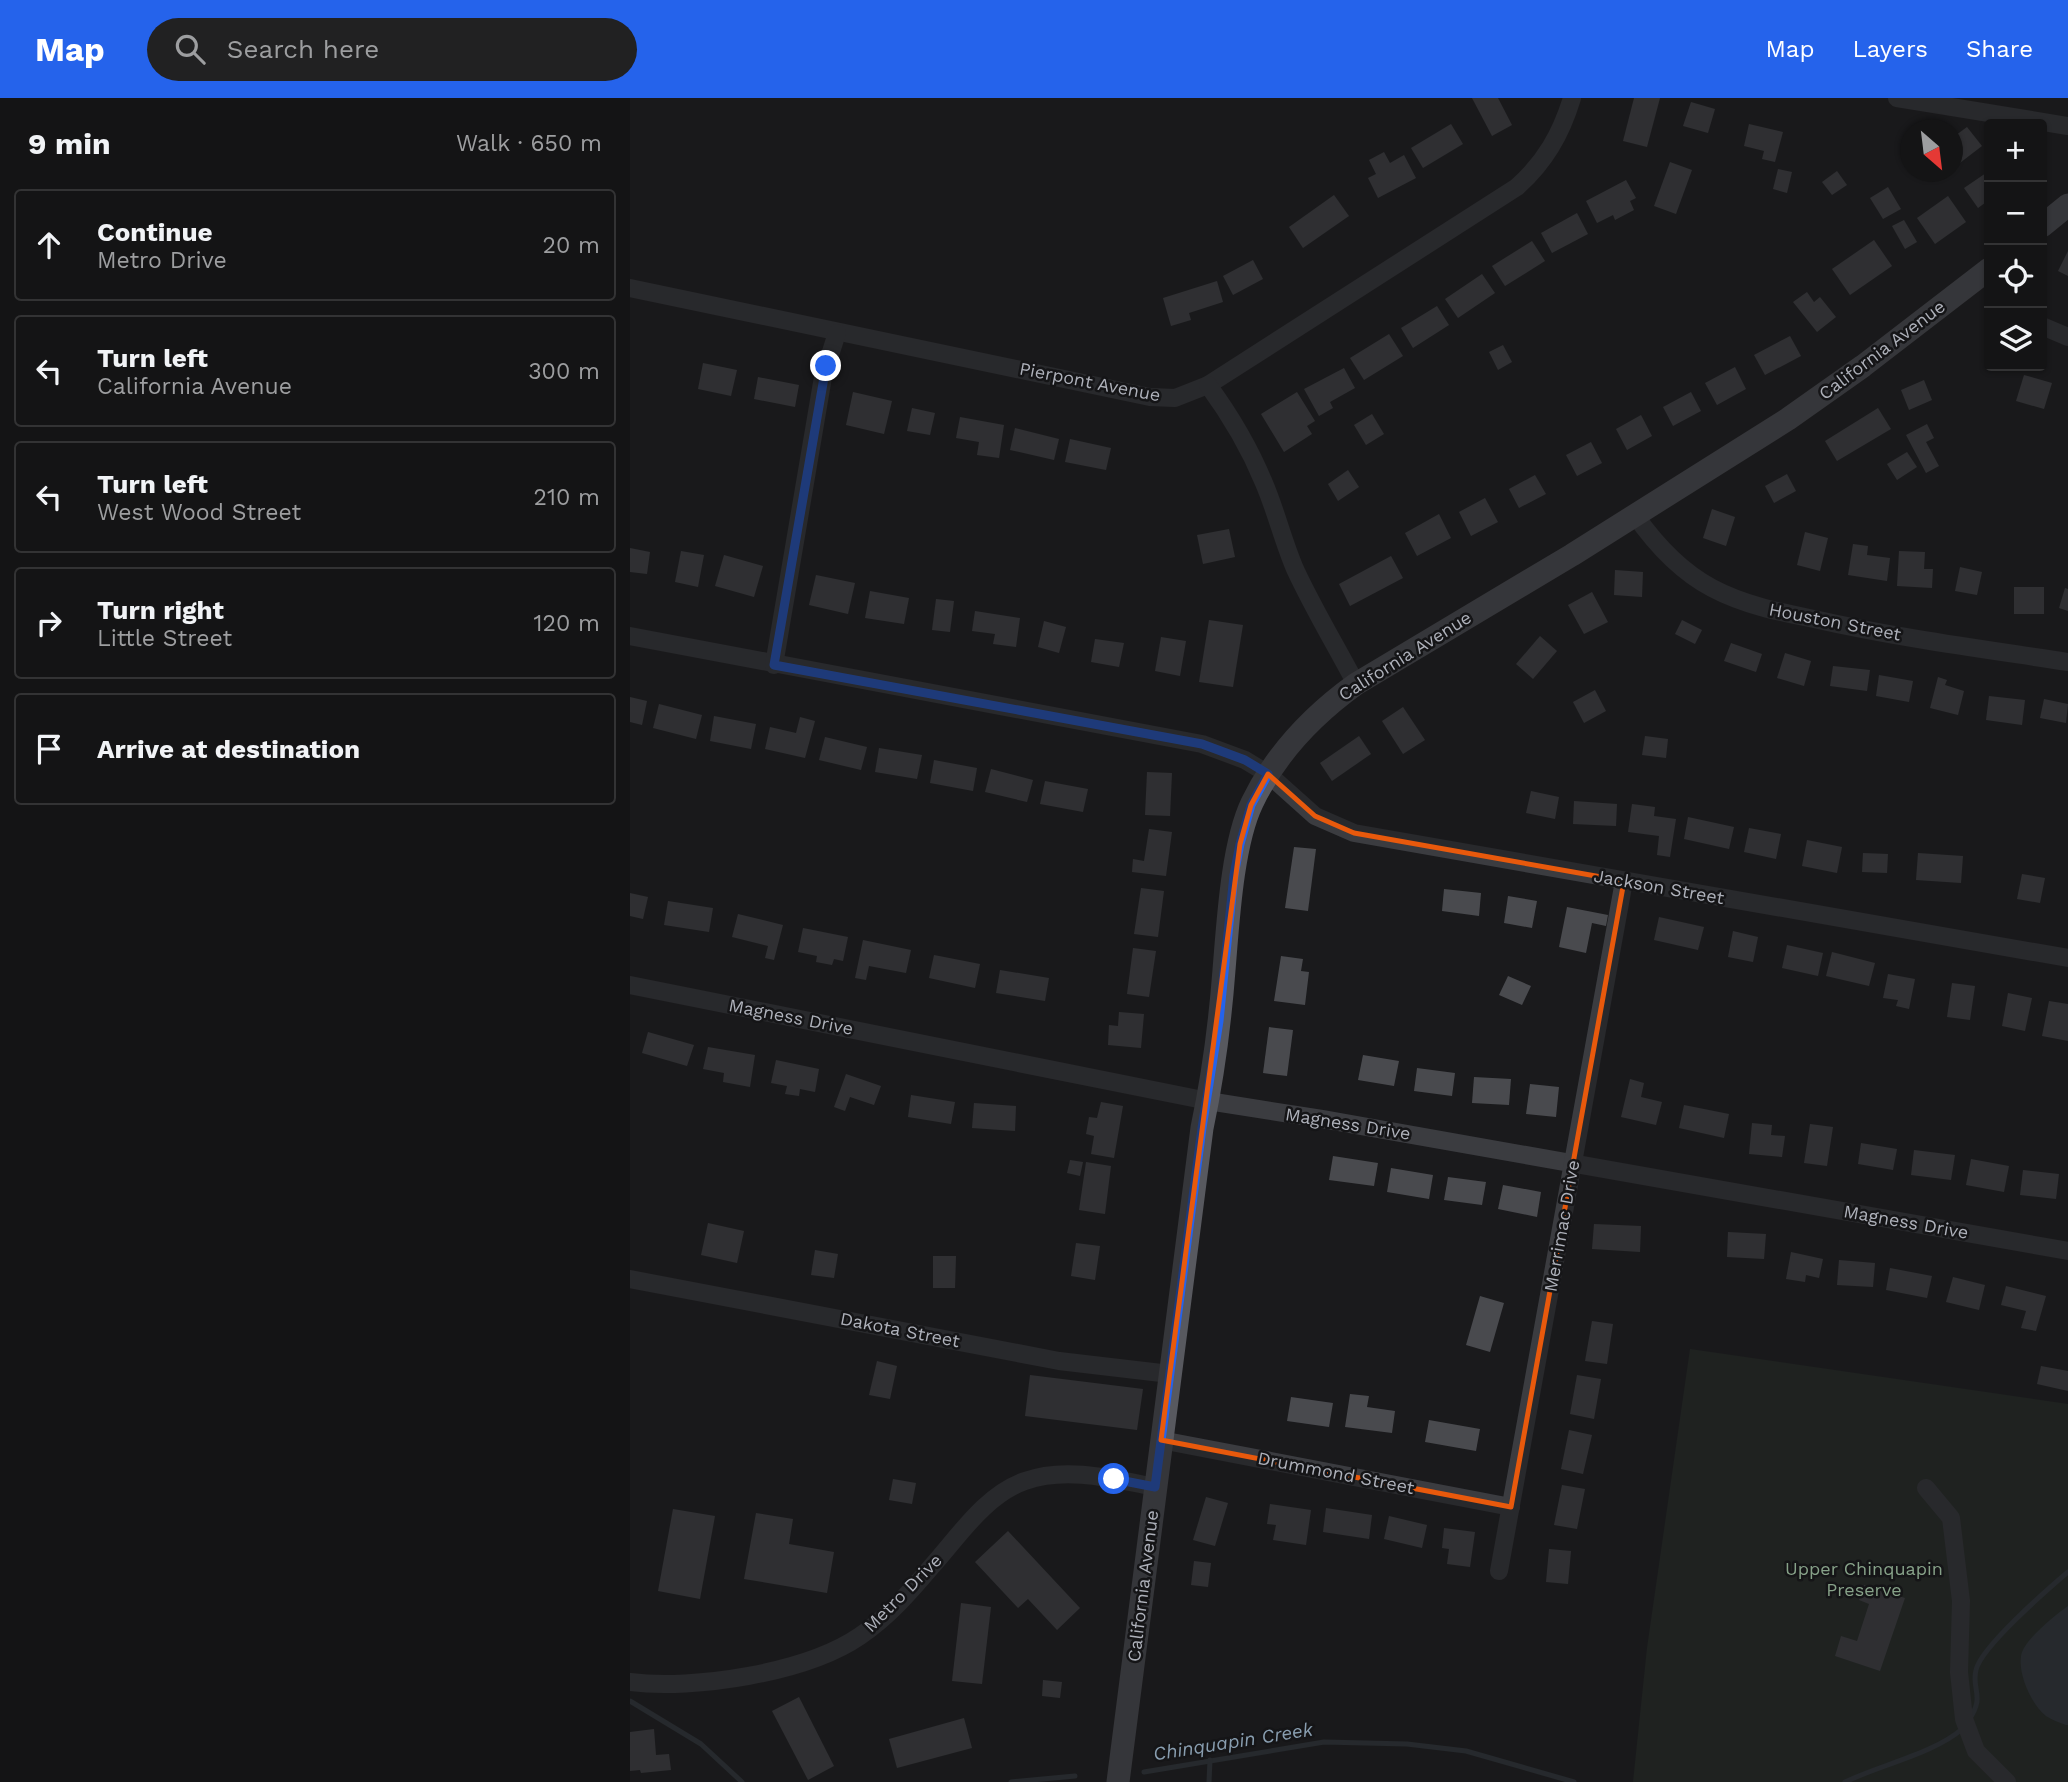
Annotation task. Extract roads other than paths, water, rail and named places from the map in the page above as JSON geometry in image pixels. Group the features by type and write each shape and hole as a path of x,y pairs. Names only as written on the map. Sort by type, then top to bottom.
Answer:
{"main road":[{"path":"2047,222 2068,205"},
{"name":"California Avenue","path":"1118,1782 1202,1128 1219,1021 1229,910 1240,844 1251,805 1268,774 1310,722 1356,684 1788,419 1984,279"}],"street":[{"name":"Pierpont Avenue","path":"630,288 1150,397 1175,397 1208,385 1517,187 1547,156 1558,137 1572,98"},
{"path":"1897,98 2068,127"},
{"path":"2047,328 2068,337"},
{"path":"774,665 824,377 837,333"},
{"path":"1208,385 1228,412 1255,462 1296,571 1356,684"},
{"name":"Houston Street","path":"1635,515 1650,537 1678,565 1710,587 1734,599 1850,628 2068,663"},
{"name":"Jackson Street","path":"630,636 1202,744 1245,760 1268,774 1315,816 1354,833 2068,958"},
{"name":"Merrimac Drive","path":"1499,1571 1624,881"},
{"name":"Magness Drive","path":"630,985 1208,1101 2068,1251"},
{"name":"Dakota Street","path":"630,1279 1059,1361 1170,1374"},
{"name":"Drummond Street","path":"1161,1440 1511,1507"},
{"name":"Metro Drive","path":"630,1682 686,1685 714,1682 799,1664 829,1653 884,1618 982,1509 1023,1481 1047,1475 1072,1474 1155,1487"},
{"path":"1926,1488 1951,1518 1961,1601 1959,1672 1967,1727 1976,1751 2007,1782"}],"waterway":[{"name":"Chinquapin Creek","path":"1968,1721 1976,1705 1975,1677 1981,1660 2016,1619 2068,1572"},
{"name":"Chinquapin Creek","path":"630,1701 701,1744 742,1782"},
{"name":"Chinquapin Creek","path":"1845,1782 1922,1752 1962,1729"},
{"name":"Chinquapin Creek","path":"1144,1772 1324,1742 1407,1744 1466,1751 1574,1782"},
{"path":"1209,1782 1210,1760"},
{"name":"Chinquapin Creek","path":"1011,1782 1075,1776"}],"park label":[{"name":"Upper Chinquapin Preserve","path":"1864,1579"}]}
